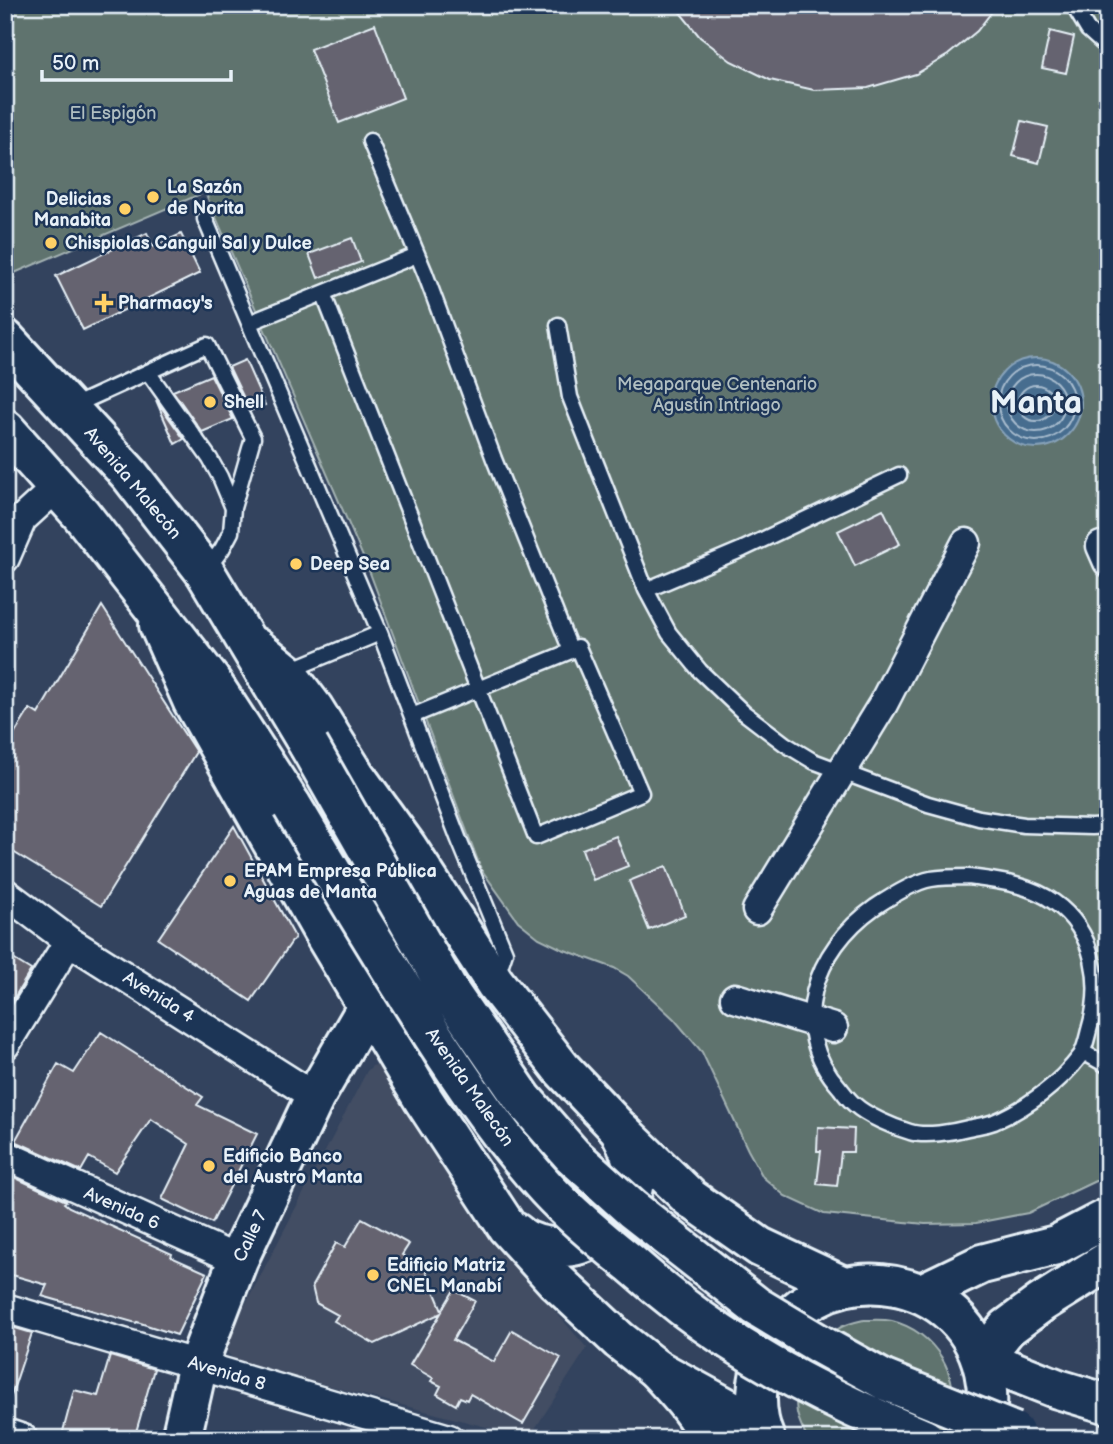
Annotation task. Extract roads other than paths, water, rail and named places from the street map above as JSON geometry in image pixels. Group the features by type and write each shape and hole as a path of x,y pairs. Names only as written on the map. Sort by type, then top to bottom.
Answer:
{"main road":[{"name":"Avenida Malecón","path":"5,339 130,475 205,572 309,746 446,987 523,1099 572,1155 632,1209 756,1306 884,1380 1037,1439"},
{"name":"Avenida Malecón","path":"5,429 58,486 211,681 292,806 415,1009 496,1128 547,1189 599,1238 684,1308 732,1341 800,1381 866,1415 924,1439"},
{"name":"Avenida Malecón","path":"149,601 193,702 367,1007 430,1110 507,1227 565,1289 619,1340 656,1369 760,1435"},
{"name":"Avenida Malecón","path":"246,639 286,672 314,709 355,775 407,847 495,983 561,1068 690,1198 760,1247 843,1286"},
{"name":"Calle 7","path":"181,1439 198,1364 238,1260 315,1097 367,1007"},
{"path":"507,1227 527,1241 551,1248 576,1246 599,1237 618,1221 630,1199 635,1175 631,1151 619,1129"},
{"path":"922,1293 982,1264 1056,1245 1108,1218"},
{"path":"982,1359 1007,1328 1051,1296 1108,1261"},
{"path":"760,1435 756,1396 761,1367 773,1339 791,1316 815,1298 843,1286 870,1282 896,1285 922,1293 947,1310 968,1332 982,1359 987,1384 988,1407 980,1439"},
{"path":"982,1359 1058,1389 1108,1404"},
{"path":"656,1369 702,1422 709,1439"}],"street":[{"path":"5,558 13,515 58,486"},
{"path":"757,910 883,704 966,543"},
{"name":"Avenida 4","path":"5,893 69,941 315,1097"},
{"path":"5,1045 69,941"},
{"path":"735,998 822,1024"},
{"name":"Avenida 6","path":"5,1156 238,1260"},
{"name":"Avenida 8","path":"5,1308 449,1439"},
{"path":"5,1433 23,1439"}],"lane":[{"path":"1073,5 1088,30 1108,48"},
{"path":"370,141 571,651"},
{"path":"205,219 380,633 459,841 505,952 495,983"},
{"path":"249,323 417,255"},
{"path":"323,293 478,690 536,837 641,793 578,647 478,690 412,716"},
{"path":"558,325 570,397 646,590 669,633 700,671 743,712 785,744 813,761 928,804 979,818 1024,825 1108,826"},
{"path":"70,408 207,345 253,438 233,508 231,532 205,572"},
{"path":"148,372 210,459 233,508"},
{"path":"646,590 743,549 899,475"},
{"path":"286,672 380,633"},
{"path":"968,877 1003,882 1032,890 1055,902 1078,926 1093,957 1097,991 1093,1019 1083,1052 1061,1078 1034,1100 993,1122 953,1132 914,1133 883,1122 854,1105 827,1074 817,1048 822,1024 813,990 822,966 839,940 861,917 892,895 930,879 968,877"},
{"path":"1083,1052 1108,1066"}],"water":[{"path":"1036,358 1053,362 1068,371 1077,386 1081,403 1077,420 1068,435 1053,444 1036,448 1019,444 1004,435 995,420 991,403 995,386 1004,371 1019,362"}],"place":[{"name":"La Sazón de Norita","path":"153,197"},
{"name":"Delicias Manabita","path":"125,209"},
{"name":"Chispiolas Canguil Sal y Dulce","path":"51,243"},
{"name":"Pharmacy's","path":"104,303"},
{"name":"Shell","path":"210,402"},
{"name":"Deep Sea","path":"296,564"},
{"name":"EPAM Empresa Pública Aguas de Manta","path":"230,881"},
{"name":"Edificio Banco del Austro Manta","path":"209,1166"},
{"name":"Edificio Matriz CNEL Manabí","path":"373,1275"}],"district":[{"name":"Manta","path":"1036,402"}],"park label":[{"name":"El Espigón","path":"113,113"},
{"name":"Megaparque Centenario Agustín Intriago","path":"717,394"}]}
